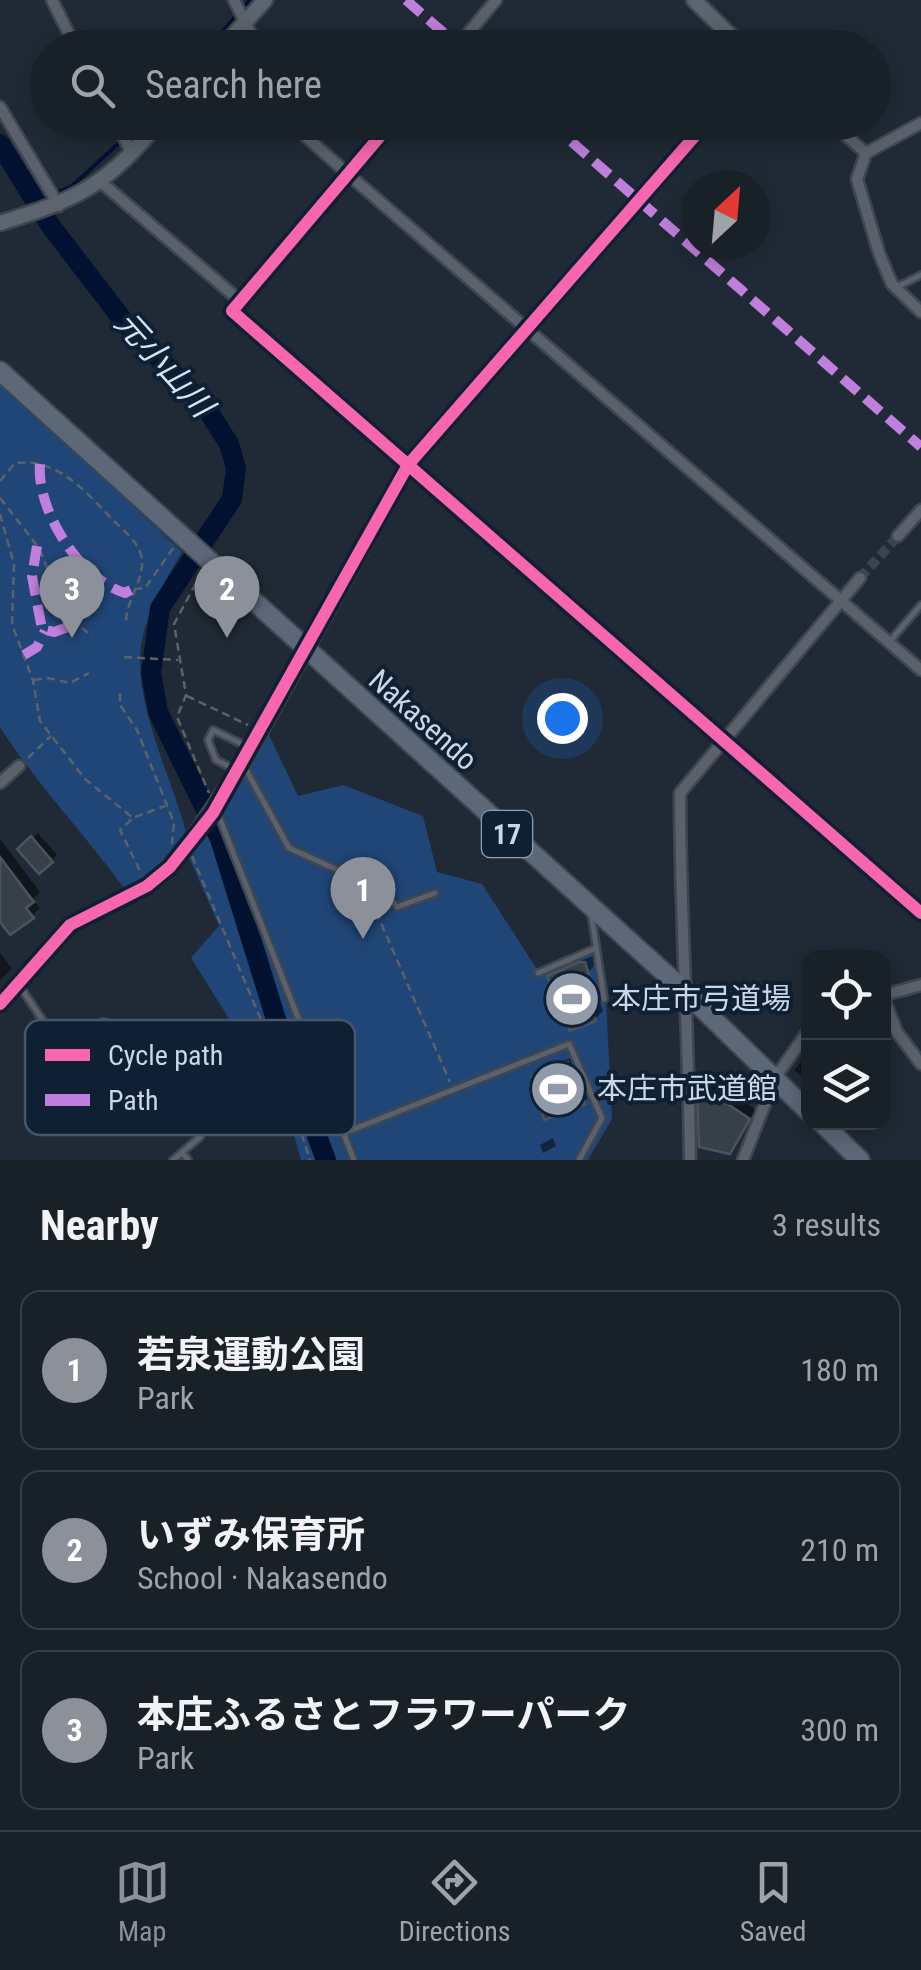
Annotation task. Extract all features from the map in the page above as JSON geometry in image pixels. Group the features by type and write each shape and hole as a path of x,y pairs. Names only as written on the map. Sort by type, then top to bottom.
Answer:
{"highway":[{"name":"Nakasendo","path":"0,372 682,990 801,1104"},
{"path":"829,1130 860,1160"}],"street":[{"path":"52,0 67,30"},
{"path":"234,0 249,30"},
{"path":"237,30 264,0"},
{"path":"471,30 496,0"},
{"path":"692,1 723,30"},
{"path":"0,107 54,207"},
{"path":"891,139 921,123"},
{"path":"125,140 132,154"},
{"path":"0,224 54,207 102,183 144,140"},
{"path":"310,140 921,670"},
{"path":"377,140 238,299 232,311 921,913"},
{"path":"0,1004 70,925 146,886 178,858 214,811 240,767 408,465 691,140"},
{"path":"851,140 866,153"},
{"path":"890,140 866,153 858,179 879,253 896,287 921,312"},
{"path":"102,183 238,299"},
{"path":"898,536 921,510"},
{"path":"690,1160 689,1041 682,990 680,793 860,578"},
{"path":"0,784 19,766"},
{"path":"891,995 921,985"},
{"path":"891,1016 897,1032 921,1064"},
{"path":"743,1160 774,1078 802,1040"}],"lane":[{"path":"896,287 921,275"},
{"path":"889,642 921,606"},
{"path":"251,748 213,730 208,740 216,760 240,767 288,848 384,891 397,907 435,893"},
{"path":"214,811 298,1020"},
{"path":"590,909 604,999"},
{"path":"538,972 596,948"},
{"path":"17,984 42,1020"},
{"path":"355,1130 569,1044 602,1118 579,1160"},
{"path":"173,1160 201,1135"},
{"path":"344,1135 354,1160"},
{"path":"182,1152 188,1160"}],"path":[{"path":"0,481 16,464 28,462 74,480 141,554 141,574 133,589 126,622"},
{"path":"0,498 39,548 66,616 92,636"},
{"path":"0,514 14,564 12,624 34,680 40,722 85,779 134,818"},
{"path":"133,589 145,588 185,541"},
{"path":"206,560 174,624 186,695 178,717 214,811"},
{"path":"126,657 178,660"},
{"path":"34,680 48,678 70,683 89,673"},
{"path":"120,694 120,705 137,730 166,806 178,858"},
{"path":"186,695 260,731"},
{"path":"19,766 51,736"},
{"path":"146,886 120,830 134,818 166,806"},
{"path":"189,843 261,1020"},
{"path":"371,900 453,1090"},
{"path":"302,1135 310,1160"}],"shaded area":[{"path":"0,382 182,552 149,617 140,660 145,703 186,832 154,872 126,891 0,727"},
{"path":"268,733 298,796 343,785 423,816 437,872 482,884 540,974 594,951 601,1000 606,1001 612,1119 588,1160 301,1160 294,1135 355,1135 355,1020 230,1020 191,958 219,926 189,857 218,821"}],"building":[{"path":"31,836 53,862 39,874 17,849"},
{"path":"0,857 34,902 26,908 34,918 10,935 0,922"},
{"name":"本庄市弓道場","path":"585,962 589,974 579,978 596,1021 570,1031 547,976"},
{"name":"本庄市武道館","path":"568,1062 585,1104 544,1120 532,1077"},
{"path":"702,1087 750,1119 730,1154 699,1147 697,1093"}],"waterway":[{"path":"224,30 250,0"},
{"path":"33,203 72,186 122,140"},
{"name":"元小山川","path":"0,144 50,225 129,328 205,406 229,444 236,468 232,499 160,608 151,673 158,712 220,839 276,1020"},
{"name":"元小山川","path":"317,1135 326,1160"}],"tunnel":[{"path":"860,578 898,536"}],"marked path":[{"path":"406,0 440,30"},
{"path":"570,140 921,447"},
{"path":"40,464 45,501 77,558 108,585 125,593 133,589"},
{"path":"37,546 32,576 42,629 54,632 76,624"},
{"path":"24,655 37,647 45,631"}],"cycle path":[{"path":"377,140 232,311 921,913"},
{"path":"0,1004 70,925 147,886 170,867 213,813 408,465 691,140"}],"place":[{"name":"本庄ふるさとフラワーパーク","path":"72,638"},
{"name":"いずみ保育所","path":"227,638"},
{"name":"若泉運動公園","path":"363,939"},
{"name":"本庄市弓道場","path":"572,999"},
{"name":"本庄市武道館","path":"558,1089"}]}
